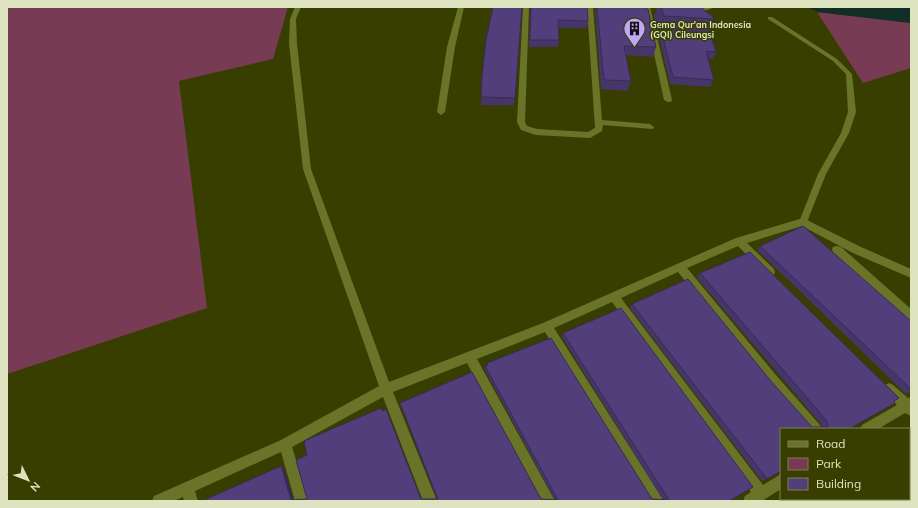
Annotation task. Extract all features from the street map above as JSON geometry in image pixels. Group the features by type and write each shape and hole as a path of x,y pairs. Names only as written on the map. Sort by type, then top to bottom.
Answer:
{"street":[{"path":"298,7 293,19 293,44 307,170 386,389 430,501"},
{"path":"441,112 452,47 461,7"},
{"path":"526,7 522,127 536,132 590,134 600,129 590,7"},
{"path":"647,7 657,37 668,100"},
{"path":"688,7 709,8"},
{"path":"688,7 700,16"},
{"path":"600,122 650,127"},
{"path":"159,501 285,444 386,389 547,326 740,241 802,222 857,250 911,274"},
{"path":"740,241 777,279"},
{"path":"837,250 911,316"},
{"path":"680,267 815,428"},
{"path":"614,297 756,497 780,482"},
{"path":"547,326 657,501"},
{"path":"470,357 548,501"},
{"path":"868,428 910,406 880,380"},
{"path":"285,444 302,501"},
{"path":"188,488 191,501"}],"lane":[{"path":"770,18 835,60 849,74 852,112 845,133 822,174 802,222"}],"green space":[{"path":"7,7 288,7 273,59 179,81 207,308 7,374"},
{"path":"817,12 911,23 911,68 863,83"}],"water":[{"path":"807,7 911,7 911,23 817,12"}],"building":[{"path":"493,7 522,7 515,98 481,97 486,40"},
{"path":"531,7 587,7 588,21 558,20 559,40 530,40"},
{"path":"597,7 644,7 645,9 648,9 656,47 624,46 631,81 604,80"},
{"path":"661,7 700,7 714,19 664,16"},
{"path":"662,34 711,36 716,52 706,51 714,80 673,77"},
{"path":"803,226 911,321 911,389 760,246"},
{"path":"750,252 899,398 894,401 895,403 851,428 780,428 780,472 767,479 632,304 688,279 770,380 812,427 828,427 827,421 700,273"},
{"path":"621,308 753,487 729,501 202,501 281,466 291,500 307,499 296,460 307,455 304,441 381,408 382,411 386,409 421,499 438,499 400,403 472,372 541,499 558,500 485,366 488,365 487,363 551,338 652,499 669,500 563,333"},
{"path":"911,441 911,501 817,501 910,500"}],"place":[{"name":"Gema Qur'an Indonesia (GQI) Cileungsi","path":"635,48"}]}
